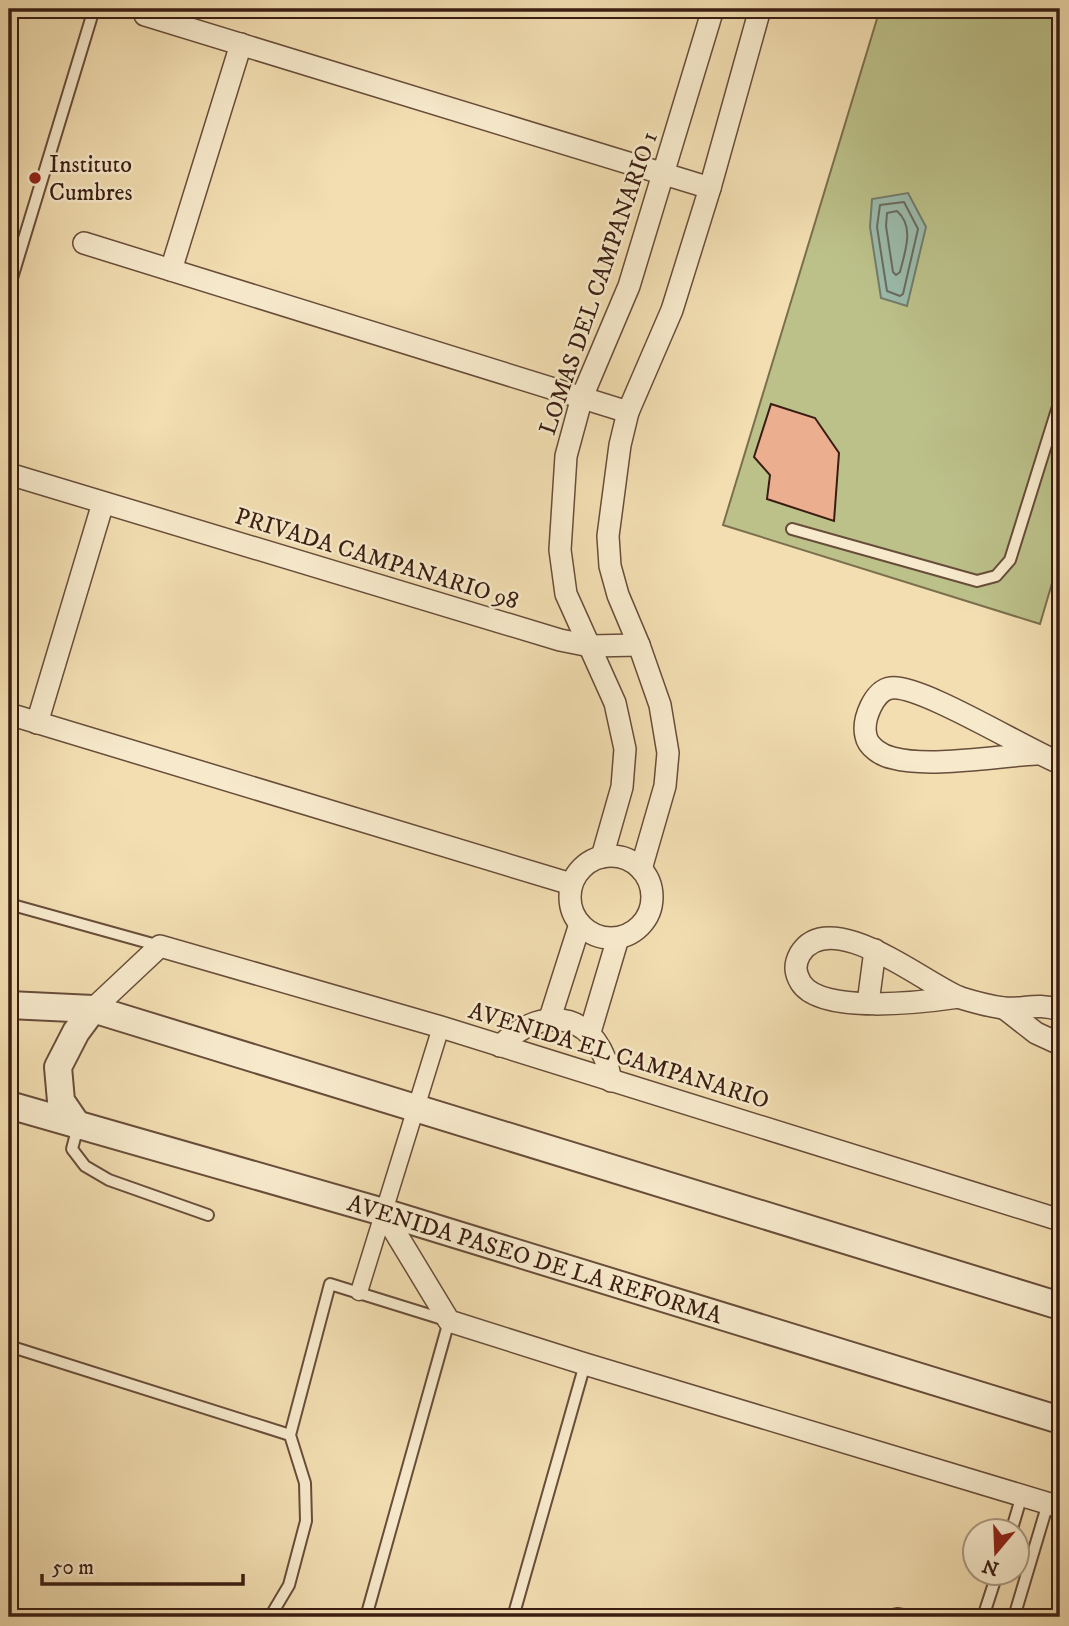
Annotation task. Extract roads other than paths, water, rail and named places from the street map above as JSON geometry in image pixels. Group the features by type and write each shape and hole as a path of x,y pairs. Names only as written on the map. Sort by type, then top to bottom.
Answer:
{"street":[{"name":"LOMAS DEL CAMPANARIO 1","path":"602,857 622,787 625,749 615,703 566,594 560,550 566,456 582,397 629,286 713,9"},
{"path":"641,869 665,786 668,753 660,705 618,595 610,566 608,536 620,445 628,412 672,310 710,188 760,9"},
{"path":"145,15 710,188"},
{"path":"171,270 241,44"},
{"path":"84,243 628,412"},
{"name":"PRIVADA CAMPANARIO 98","path":"9,474 560,640 590,646 639,645"},
{"path":"37,723 103,503"},
{"path":"1036,754 915,762 890,758 871,747 865,735 866,722 876,696 889,688 904,690 935,700 1036,754 1060,763"},
{"path":"9,714 571,884"},
{"path":"602,857 623,858 641,869 650,884 652,902 646,918 634,931 618,938 604,938 590,933 580,924 571,908 571,884 578,872 589,862 602,857"},
{"path":"550,1018 580,924"},
{"path":"590,1032 618,938"},
{"path":"959,997 923,1002 838,1003 820,999 804,989 796,975 796,961 803,949 819,940 838,938 876,950 959,997 1004,1008 1034,1005 1060,1010"},
{"path":"78,1126 61,1101 58,1067 76,1032 93,1009 160,946"},
{"name":"AVENIDA EL CAMPANARIO","path":"160,946 441,1027 1060,1220"},
{"path":"869,1003 876,950"},
{"path":"9,1005 93,1009 1058,1304"},
{"path":"1004,1008 1036,1033 1060,1044"},
{"path":"500,1046 523,1027 550,1018 571,1022 590,1032 601,1046 611,1080"},
{"path":"359,1292 441,1027"},
{"name":"AVENIDA PASEO DE LA REFORMA","path":"9,1105 383,1212 1060,1420"},
{"path":"383,1212 449,1321 1054,1505"}],"lane":[{"path":"9,288 94,9"},
{"path":"792,529 977,581 996,576 1010,560 1060,400"},
{"path":"9,904 160,946"},
{"path":"78,1126 72,1149 85,1166 109,1180 208,1215"},
{"path":"270,1617 289,1585 306,1521 305,1483 290,1435 330,1284 449,1321 366,1617"},
{"path":"9,1346 290,1435"},
{"path":"513,1617 585,1364"},
{"path":"1015,1518 1022,1495"},
{"path":"1014,1617 1054,1505"},
{"path":"983,1617 992,1588"},
{"path":"883,1617 897,1614 914,1617"}],"water":[{"path":"908,193 926,227 907,306 881,298 870,227 872,199"}],"place":[{"name":"Instituto Cumbres","path":"35,178"}]}
